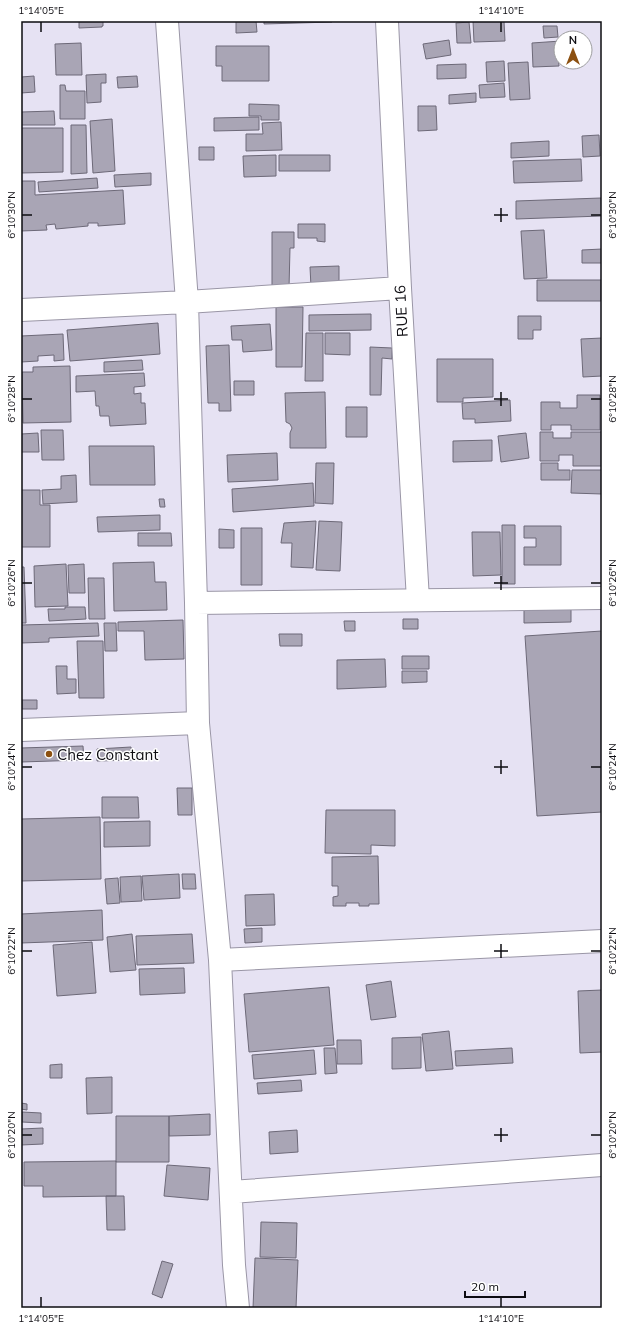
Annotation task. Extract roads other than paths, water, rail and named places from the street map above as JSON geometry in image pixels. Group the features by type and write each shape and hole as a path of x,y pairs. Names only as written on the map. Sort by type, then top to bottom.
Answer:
{"street":[{"path":"167,21 187,302 198,723 220,960 234,1265 238,1308"},
{"name":"RUE 16","path":"387,21 400,288 418,600"},
{"path":"21,310 187,302 400,288"},
{"path":"196,603 602,598"},
{"path":"21,730 198,723"},
{"path":"220,960 602,940"},
{"path":"231,1192 602,1165"}],"place":[{"name":"Chez Constant","path":"49,754"}]}
